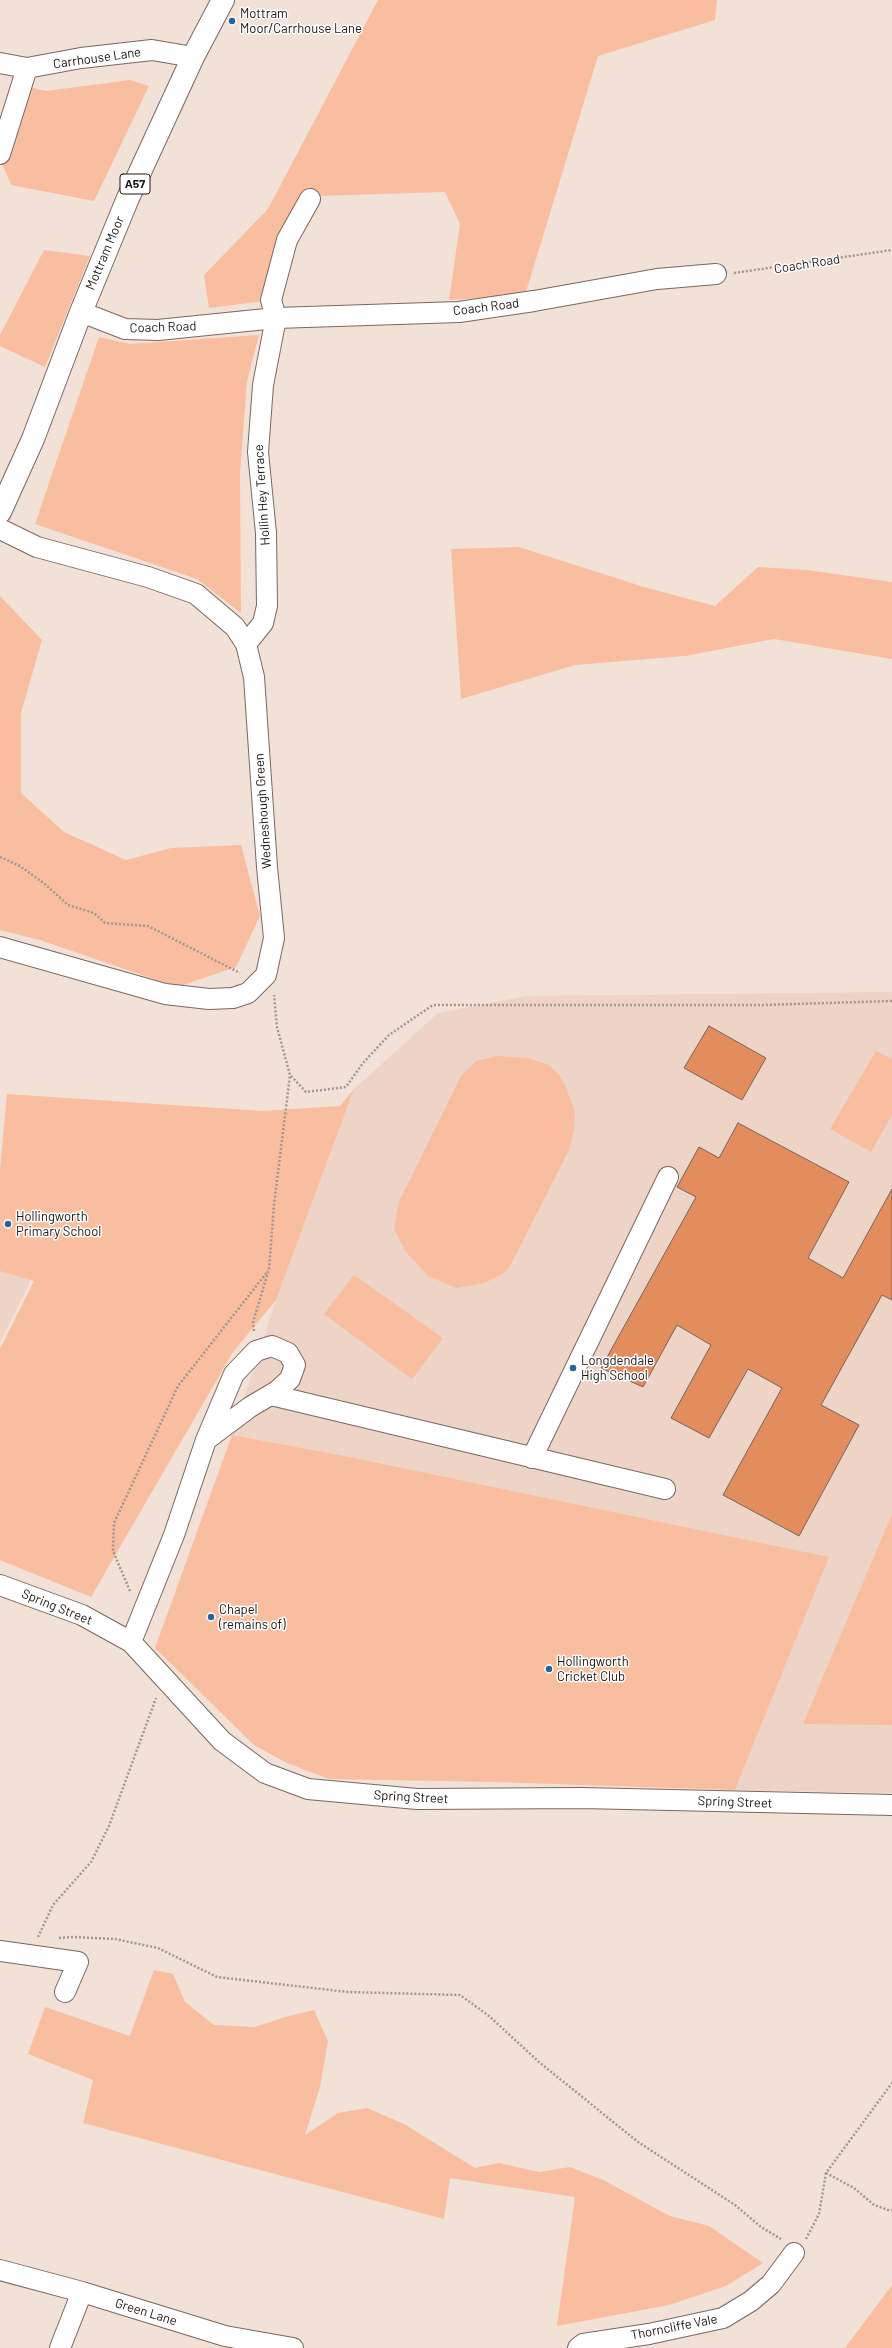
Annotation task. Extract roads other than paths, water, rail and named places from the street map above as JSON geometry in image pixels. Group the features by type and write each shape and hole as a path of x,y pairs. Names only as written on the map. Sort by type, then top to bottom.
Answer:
{"highway":[{"name":"Mottram Moor","path":"0,512 33,439 81,312 128,198 193,57 223,0"}],"street":[{"name":"Carrhouse Lane","path":"0,62 27,68 81,58 152,50 193,57"},
{"path":"0,154 27,68"},
{"path":"276,318 271,300 287,240 310,199"},
{"name":"Coach Road","path":"81,312 125,329 171,328 276,318 459,312 534,301 657,279 716,274"},
{"name":"Hollin Hey Terrace","path":"246,644 263,623 267,606 266,533 258,452 263,385 276,318"},
{"name":"Wedneshough Green","path":"0,529 37,547 148,577 196,594 235,627 246,644 254,677 267,867 274,938 266,975 248,993 233,998 210,999 166,994 0,947"},
{"path":"532,1458 668,1178"},
{"path":"131,1642 174,1535 206,1440 234,1374 256,1351 272,1346 288,1353 295,1365 290,1379 271,1395 250,1407 206,1440"},
{"path":"271,1395 665,1489"},
{"name":"Spring Street","path":"0,1585 82,1615 131,1642 163,1679 222,1741 265,1773 308,1789 417,1800 582,1798 892,1805"},
{"path":"0,1951 78,1962 65,1992"},
{"name":"Thorncliffe Vale","path":"578,2348 583,2344 648,2334 723,2318 751,2301 771,2284 797,2250"},
{"name":"Green Lane","path":"0,2270 82,2292 225,2336 293,2348"},
{"path":"60,2348 82,2292"}],"place":[{"name":"Mottram Moor/Carrhouse Lane","path":"232,21"},
{"name":"Hollingworth Primary School","path":"8,1224"},
{"name":"Longdendale High School","path":"573,1368"},
{"name":"Chapel (remains of)","path":"211,1617"},
{"name":"Hollingworth Cricket Club","path":"549,1669"}]}
